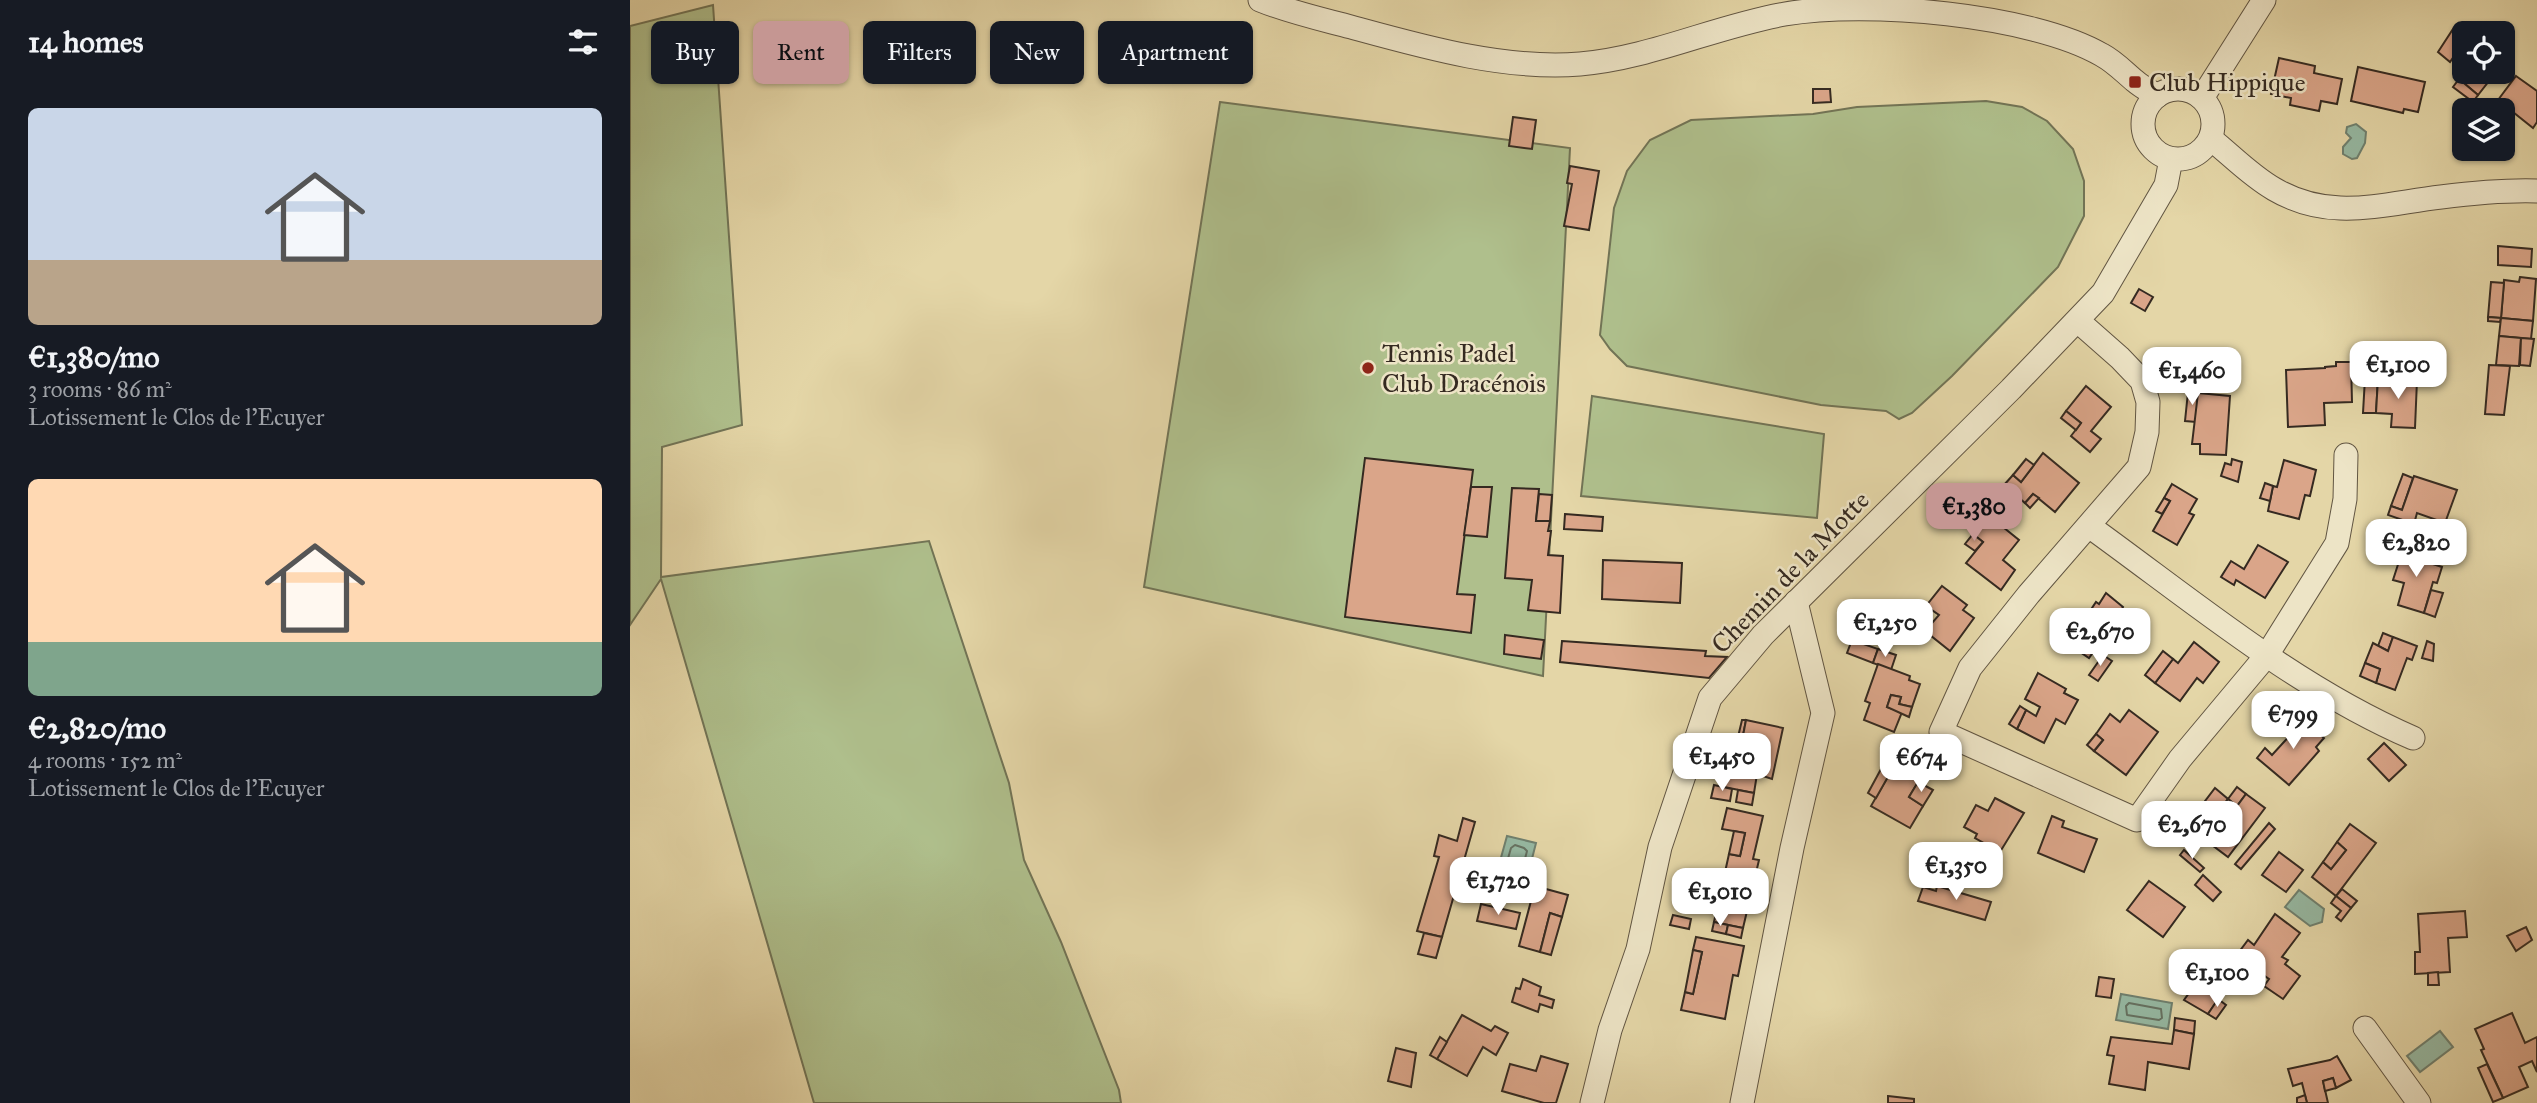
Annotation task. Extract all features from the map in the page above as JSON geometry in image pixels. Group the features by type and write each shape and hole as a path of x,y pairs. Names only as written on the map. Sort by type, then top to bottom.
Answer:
{"street":[{"path":"1260,0 1435,50 1516,63 1578,64 1630,57 1785,14 1862,4 1980,18 2046,32 2101,54 2157,96"},
{"path":"2202,98 2264,0"},
{"path":"2180,89 2202,98 2210,110 2214,124 2211,139 2204,149 2183,160 2171,159 2151,147 2145,137 2144,114 2157,96 2168,90 2180,89"},
{"path":"2211,139 2274,189 2332,209 2367,209 2440,197 2508,190 2537,191"},
{"name":"Chemin de la Motte","path":"1592,1103 1610,1030 1638,949 1660,847 1710,698 1763,635 2103,293 2166,186 2171,159"},
{"path":"2078,321 2142,381 2148,402 2147,432 2139,467 1969,668 1941,732 2137,820 2180,759 2267,655 2337,543 2344,499 2346,455"},
{"path":"2089,526 2267,655 2368,719 2413,738"},
{"path":"1742,1103 1792,848 1822,713 1797,602"},
{"path":"2365,1028 2419,1103"}],"shaded area":[{"path":"713,5 714,21 651,21 651,84 718,84 742,425 662,447 661,577 929,541 1009,783 1024,860 1061,942 1119,1090 1121,1103 814,1103 661,579 630,625 630,26"},
{"path":"1986,101 2022,107 2047,121 2073,149 2084,181 2084,216 2058,267 1952,376 1912,413 1899,419 1886,411 1821,405 1627,366 1600,335 1614,208 1627,171 1650,140 1691,120 1813,114 1857,107"},
{"name":"Tennis Padel Club Dracénois","path":"1220,102 1570,148 1543,676 1144,587"},
{"path":"1592,396 1824,434 1817,518 1581,496"}],"water":[{"path":"2356,124 2366,132 2365,143 2357,158 2352,159 2343,154 2343,147 2351,138 2346,133 2347,127"},
{"path":"1507,836 1536,843 1522,898 1492,890"},
{"path":"2299,890 2324,909 2322,922 2310,926 2285,907"},
{"path":"2121,994 2172,1003 2168,1029 2116,1020"},
{"path":"2440,1031 2453,1047 2420,1072 2407,1056"}],"building":[{"path":"2452,31 2452,59 2450,62 2438,52"},
{"path":"2279,58 2315,66 2314,73 2342,79 2337,104 2321,101 2319,111 2290,105 2291,98 2271,94"},
{"path":"2358,67 2425,82 2418,112 2404,109 2403,113 2351,101"},
{"path":"2515,77 2537,91 2537,122 2533,128 2515,114 2515,98 2500,98 2510,84 2515,84"},
{"path":"2455,84 2465,84 2478,95 2476,98 2468,98 2453,87"},
{"path":"2465,84 2487,84 2478,95"},
{"path":"1813,89 1830,89 1831,102 1813,103"},
{"path":"1513,117 1536,120 1532,149 1509,146"},
{"path":"1570,166 1599,171 1589,230 1564,226 1572,184 1567,183"},
{"path":"2498,246 2532,249 2531,267 2498,265"},
{"path":"2520,277 2536,279 2533,321 2501,318 2504,280 2519,282"},
{"path":"2491,282 2504,283 2501,318 2488,317"},
{"path":"2139,289 2153,297 2145,311 2131,303"},
{"path":"2488,317 2501,318 2500,322 2488,321"},
{"path":"2501,318 2533,321 2531,339 2499,336"},
{"path":"2499,336 2521,338 2519,366 2496,365"},
{"path":"2521,338 2534,339 2530,366 2520,365"},
{"path":"2336,362 2351,362 2352,402 2324,403 2325,425 2288,427 2286,370 2325,368 2336,366"},
{"path":"2489,365 2510,366 2504,415 2485,414"},
{"path":"2365,378 2378,378 2376,413 2363,413"},
{"path":"2378,378 2417,380 2415,428 2391,427 2392,414 2376,413"},
{"path":"2086,386 2111,407 2091,431 2101,439 2090,452 2071,436 2081,423 2066,411"},
{"path":"2188,392 2198,393 2196,422 2185,421"},
{"path":"2198,393 2230,396 2226,455 2200,454 2200,444 2192,444"},
{"path":"2066,411 2081,423 2076,430 2061,418"},
{"path":"2043,453 2079,483 2055,512 2033,494 2025,503 2004,485 2013,475 2021,482"},
{"path":"1365,458 1473,470 1457,594 1475,595 1471,633 1345,617"},
{"path":"2026,459 2034,465 2021,482 2013,475"},
{"path":"2232,459 2242,462 2238,482 2221,476 2225,463 2231,465"},
{"path":"2284,460 2316,470 2310,496 2305,495 2299,519 2268,511 2273,486 2277,487"},
{"path":"2403,474 2413,478 2402,510 2391,506"},
{"path":"2414,476 2457,490 2445,523 2417,513 2414,524 2388,515 2391,506 2402,510"},
{"path":"2265,483 2273,486 2270,501 2260,498"},
{"path":"2172,484 2197,499 2189,513 2194,515 2177,545 2153,531 2170,501 2164,498"},
{"path":"1471,487 1492,487 1487,537 1464,535"},
{"path":"1512,488 1539,489 1536,521 1550,521 1548,555 1563,556 1560,613 1528,610 1532,580 1505,578"},
{"path":"1539,494 1552,495 1550,521 1536,521"},
{"path":"2033,494 2039,498 2030,508 2025,503"},
{"path":"2164,498 2170,501 2162,514 2156,511"},
{"path":"1565,514 1603,517 1602,531 1564,529"},
{"path":"1988,515 2019,540 2003,560 2015,570 2001,590 1966,563 1983,542 1973,534"},
{"path":"1973,534 1983,542 1975,551 1965,544"},
{"path":"2258,545 2288,562 2265,598 2236,580 2234,585 2221,577 2231,561 2244,569"},
{"path":"2403,549 2435,558 2433,564 2442,567 2437,583 2433,582 2424,613 2398,605 2404,583 2393,580"},
{"path":"1603,560 1682,563 1680,603 1602,599"},
{"path":"1942,586 1967,605 1963,610 1974,618 1950,651 1925,631 1939,615 1926,606"},
{"path":"2431,590 2443,593 2435,617 2424,613"},
{"path":"2106,593 2123,607 2117,618 2122,621 2107,641 2103,638 2089,658 2061,639 2076,619 2082,623 2096,602 2099,604"},
{"path":"2383,633 2393,637 2388,651 2378,646"},
{"path":"1505,635 1544,640 1541,659 1504,654"},
{"path":"2393,637 2417,646 2412,660 2407,658 2395,690 2376,683 2380,669 2365,663 2373,643 2388,651"},
{"path":"1852,640 1878,649 1873,663 1847,653"},
{"path":"1562,641 1706,651 1705,656 1727,657 1709,678 1560,662"},
{"path":"2427,641 2434,644 2433,661 2422,658"},
{"path":"2194,642 2219,662 2203,683 2197,678 2180,701 2155,683 2173,659 2178,663"},
{"path":"1878,649 1896,655 1891,670 1873,663"},
{"path":"2163,651 2173,659 2155,683 2145,675"},
{"path":"2103,655 2112,661 2098,681 2089,675"},
{"path":"2365,663 2380,669 2376,683 2360,676"},
{"path":"1878,664 1910,676 1909,680 1920,684 1912,707 1899,704 1901,697 1891,695 1887,707 1902,712 1894,732 1864,720 1870,703 1865,701"},
{"path":"2038,673 2066,689 2064,693 2078,700 2065,724 2056,719 2044,743 2017,729 2026,710 2036,716 2040,707 2025,699"},
{"path":"1891,695 1901,697 1899,704 1912,707 1909,717 1887,707"},
{"path":"2020,706 2026,710 2017,729 2009,724"},
{"path":"2129,710 2158,732 2126,775 2094,751 2103,740 2096,734 2110,714 2120,722"},
{"path":"2297,714 2324,738 2316,747 2319,751 2289,785 2257,758 2265,748 2272,755 2292,733 2285,726"},
{"path":"1742,720 1746,720 1736,772 1727,770 1729,751 1733,752 1735,736 1738,737"},
{"path":"1746,720 1783,728 1772,779 1757,774 1754,793 1724,787 1727,770 1736,772"},
{"path":"2096,734 2103,740 2094,751 2087,745"},
{"path":"2384,743 2406,765 2389,781 2368,759"},
{"path":"1898,759 1923,774 1909,797 1923,806 1910,828 1871,806"},
{"path":"1881,769 1889,775 1876,798 1868,793"},
{"path":"1918,782 1933,790 1923,806 1909,797"},
{"path":"1714,785 1732,789 1730,801 1711,798"},
{"path":"2237,787 2246,794 2237,806 2228,799"},
{"path":"2215,788 2228,799 2200,836 2186,826"},
{"path":"1738,790 1754,793 1752,805 1736,802"},
{"path":"2246,794 2265,808 2228,857 2200,836 2228,799 2237,806"},
{"path":"1995,798 2024,813 2000,852 1975,838 1977,834 1964,827 1976,805 1988,811"},
{"path":"1727,808 1763,816 1753,859 1759,860 1743,928 1714,922 1729,854 1740,856 1745,833 1722,829"},
{"path":"2052,816 2064,821 2062,827 2097,839 2084,872 2038,853"},
{"path":"1463,818 1475,822 1442,937 1417,931 1439,857 1434,856 1439,835 1457,841"},
{"path":"2269,823 2275,829 2241,869 2235,864"},
{"path":"2350,824 2376,843 2336,896 2312,877 2323,862 2331,869 2346,850 2337,842"},
{"path":"1734,831 1745,833 1740,856 1729,854"},
{"path":"2337,842 2346,850 2331,869 2323,862"},
{"path":"2184,850 2204,868 2200,872 2180,855"},
{"path":"2279,852 2303,870 2286,892 2262,875"},
{"path":"2203,875 2221,892 2213,901 2195,885"},
{"path":"2149,881 2185,907 2163,937 2127,910"},
{"path":"1535,886 1568,895 1562,917 1550,913 1540,952 1519,946"},
{"path":"1937,886 1991,902 1985,920 1918,901 1923,887 1936,891"},
{"path":"2342,889 2357,901 2351,908 2336,896"},
{"path":"2336,896 2351,908 2341,921 2336,917 2341,911 2331,903"},
{"path":"1481,904 1520,913 1516,929 1477,921"},
{"path":"2465,911 2467,937 2448,938 2450,972 2415,974 2415,952 2420,952 2418,914"},
{"path":"1550,913 1562,917 1551,955 1540,952"},
{"path":"2275,914 2300,933 2282,957 2288,960 2285,964 2300,976 2283,999 2264,986 2269,979 2236,956 2248,940 2254,945"},
{"path":"1673,915 1691,919 1689,929 1670,925"},
{"path":"1714,922 1728,925 1726,934 1712,931"},
{"path":"1728,925 1743,928 1741,938 1726,934"},
{"path":"2526,927 2532,940 2516,951 2507,936"},
{"path":"1424,933 1442,937 1436,958 1418,954"},
{"path":"1696,937 1744,946 1738,976 1733,975 1725,1019 1681,1010 1685,992 1693,994 1702,952 1693,950"},
{"path":"1693,950 1702,952 1693,994 1685,992"},
{"path":"2438,972 2439,985 2428,985 2428,973"},
{"path":"2099,977 2114,979 2111,998 2096,996"},
{"path":"2200,978 2223,993 2208,1014 2184,1000"},
{"path":"1523,979 1541,987 1539,995 1554,1000 1552,1008 1540,1004 1538,1012 1512,1002 1516,988 1520,989"},
{"path":"2218,999 2226,1005 2216,1019 2208,1014"},
{"path":"2512,1013 2525,1043 2537,1037 2537,1072 2532,1061 2519,1067 2528,1087 2503,1098 2481,1050 2484,1049 2475,1029"},
{"path":"1462,1015 1491,1031 1495,1026 1508,1033 1496,1055 1483,1047 1467,1076 1437,1059"},
{"path":"2175,1018 2195,1021 2194,1034 2174,1030"},
{"path":"2174,1030 2194,1034 2189,1069 2148,1062 2145,1090 2109,1084 2114,1056 2107,1055 2111,1037 2172,1044"},
{"path":"1440,1037 1447,1042 1437,1059 1430,1055"},
{"path":"1396,1048 1416,1053 1411,1087 1388,1081"},
{"path":"1541,1056 1568,1064 1556,1103 1544,1103 1502,1091 1510,1064 1536,1071"},
{"path":"2337,1056 2351,1080 2336,1088 2333,1078 2323,1081 2328,1103 2307,1103 2302,1083 2293,1086 2288,1069"},
{"path":"2487,1064 2503,1098 2493,1102 2478,1068"},
{"path":"2333,1078 2336,1088 2325,1091 2323,1081"},
{"path":"2305,1095 2307,1103 2297,1103 2297,1098"},
{"path":"1888,1096 1914,1099 1914,1103 1888,1103"}],"place":[{"name":"Club Hippique","path":"2135,82"},
{"name":"Tennis Padel Club Dracénois","path":"1368,368"}]}
